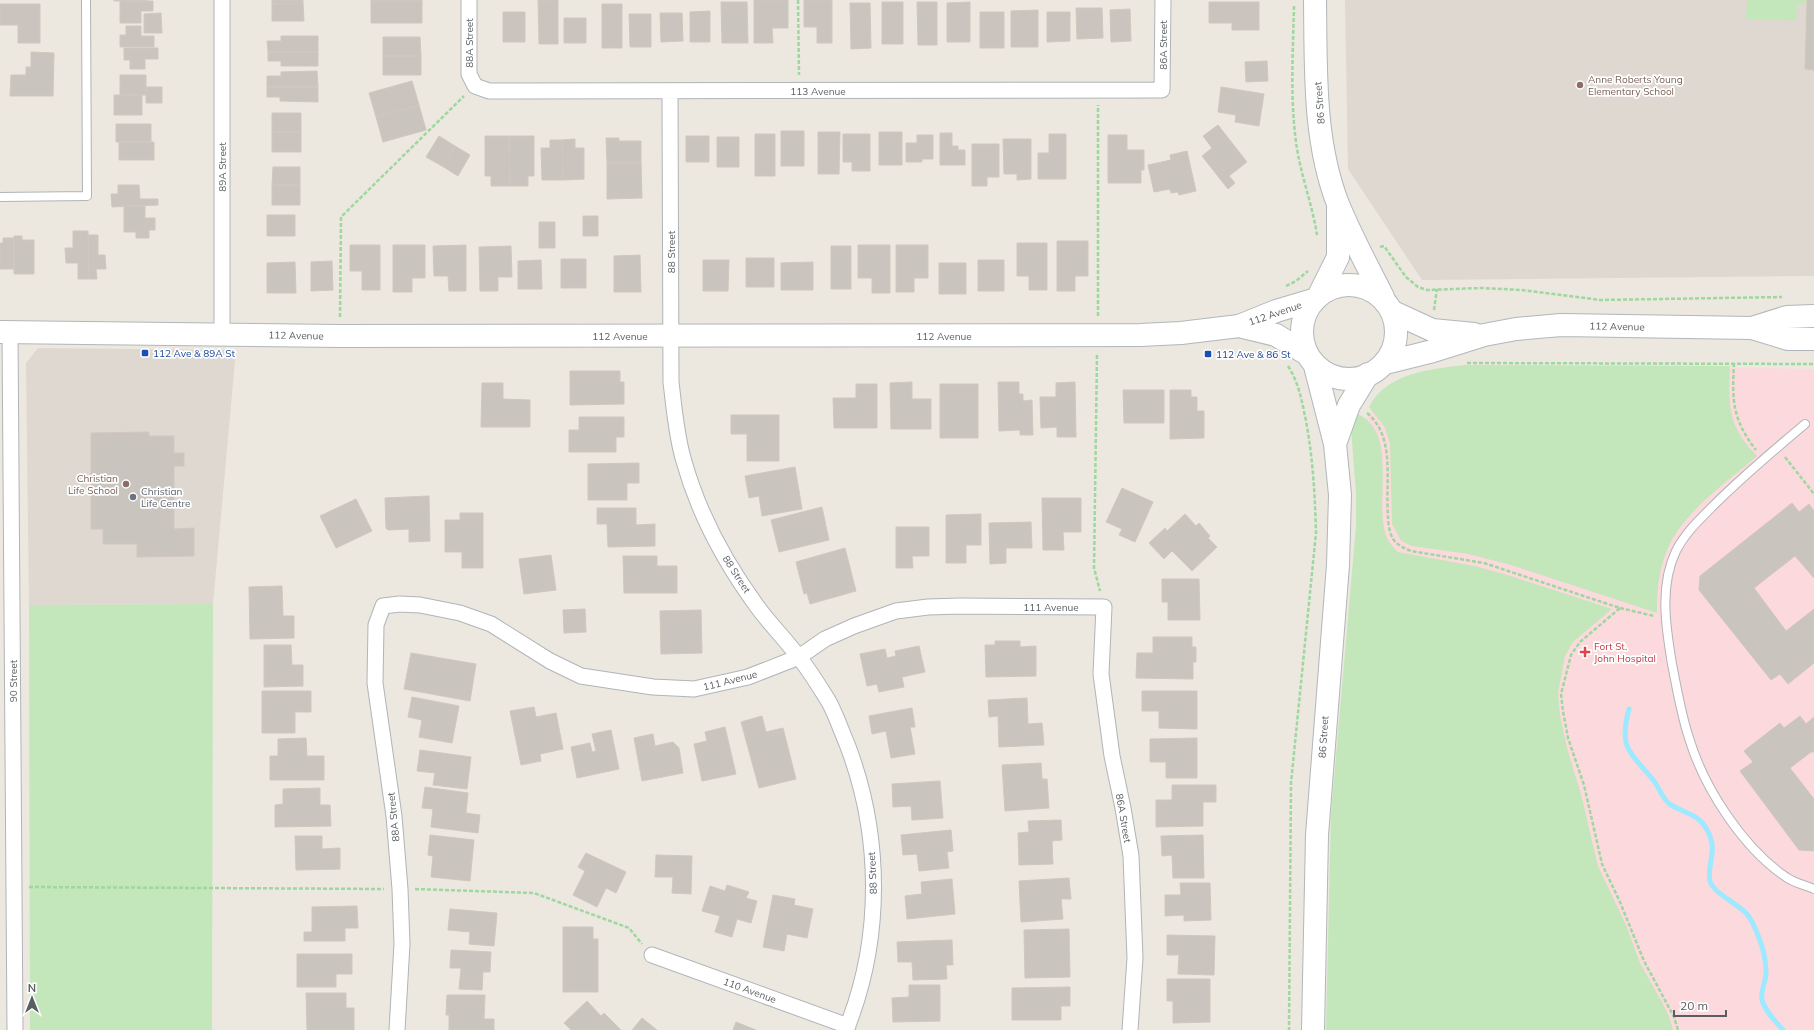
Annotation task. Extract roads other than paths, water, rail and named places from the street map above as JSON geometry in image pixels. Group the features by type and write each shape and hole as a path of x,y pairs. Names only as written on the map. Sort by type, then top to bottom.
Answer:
{"street":[{"name":"89A Street","path":"222,0 222,334"},
{"name":"88A Street","path":"469,0 470,74 474,86"},
{"name":"86A Street","path":"1162,90 1163,0"},
{"name":"86 Street","path":"1315,0 1319,114 1328,171 1338,204 1388,305"},
{"name":"113 Avenue","path":"474,86 489,91 799,92 1098,89 1162,90"},
{"name":"88 Street","path":"670,92 671,382 675,419 682,457 694,493 730,567 760,609 799,657 829,703 849,749 861,787 871,842 874,872 871,942 866,969 847,1028"},
{"name":"86 Street","path":"1316,297 1338,257 1338,204"},
{"path":"1352,285 1367,288 1388,305 1395,336 1392,349 1377,368 1353,378 1339,378 1326,374 1311,360 1303,339 1303,326 1306,313 1316,297 1336,287 1352,285"},
{"name":"112 Avenue","path":"5,332 340,336 1140,335 1181,333 1238,326 1316,297"},
{"name":"112 Avenue","path":"1388,305 1432,330 1484,335"},
{"name":"112 Avenue","path":"1752,328 1787,317 1814,316"},
{"name":"112 Avenue","path":"1238,326 1276,335 1311,360"},
{"name":"112 Avenue","path":"1377,368 1484,335 1516,329 1561,326 1752,328 1788,339 1814,339"},
{"name":"90 Street","path":"5,332 6,576 14,887 15,1030"},
{"name":"86 Street","path":"1311,360 1335,444 1340,495 1340,528 1317,835 1313,1030"},
{"name":"86 Street","path":"1335,444 1349,405 1377,368"},
{"name":"111 Avenue","path":"384,606 400,604 420,605 460,613 491,624 550,660 581,676 616,682 694,689 748,677 799,657 825,640 847,629 896,611 928,607 960,606 1104,607"},
{"name":"88A Street","path":"384,606 376,625 375,683 394,816 400,889 402,944 397,1030"},
{"name":"86A Street","path":"1104,607 1101,674 1112,756 1131,856 1135,958 1130,1030"},
{"name":"110 Avenue","path":"652,955 847,1028"}],"lane":[{"path":"0,197 87,196 86,0"},
{"path":"1805,424 1764,459 1718,502 1683,539 1676,551 1669,570 1666,619 1680,710 1700,769 1741,836 1762,859 1787,878 1814,889"}],"waterway":[{"path":"1629,709 1625,733 1629,750 1654,781 1668,803 1695,817 1703,823 1710,836 1712,844 1709,874 1710,881 1716,890 1746,913 1754,925 1764,955 1766,976 1762,993 1763,1004 1783,1030"}],"place":[{"name":"Anne Roberts Young Elementary School","path":"1580,85"},
{"name":"112 Ave & 89A St","path":"145,353"},
{"name":"112 Ave & 86 St","path":"1208,354"},
{"name":"Christian Life School","path":"126,484"},
{"name":"Christian Life Centre","path":"133,497"},
{"name":"Fort St. John Hospital","path":"1585,652"}]}
